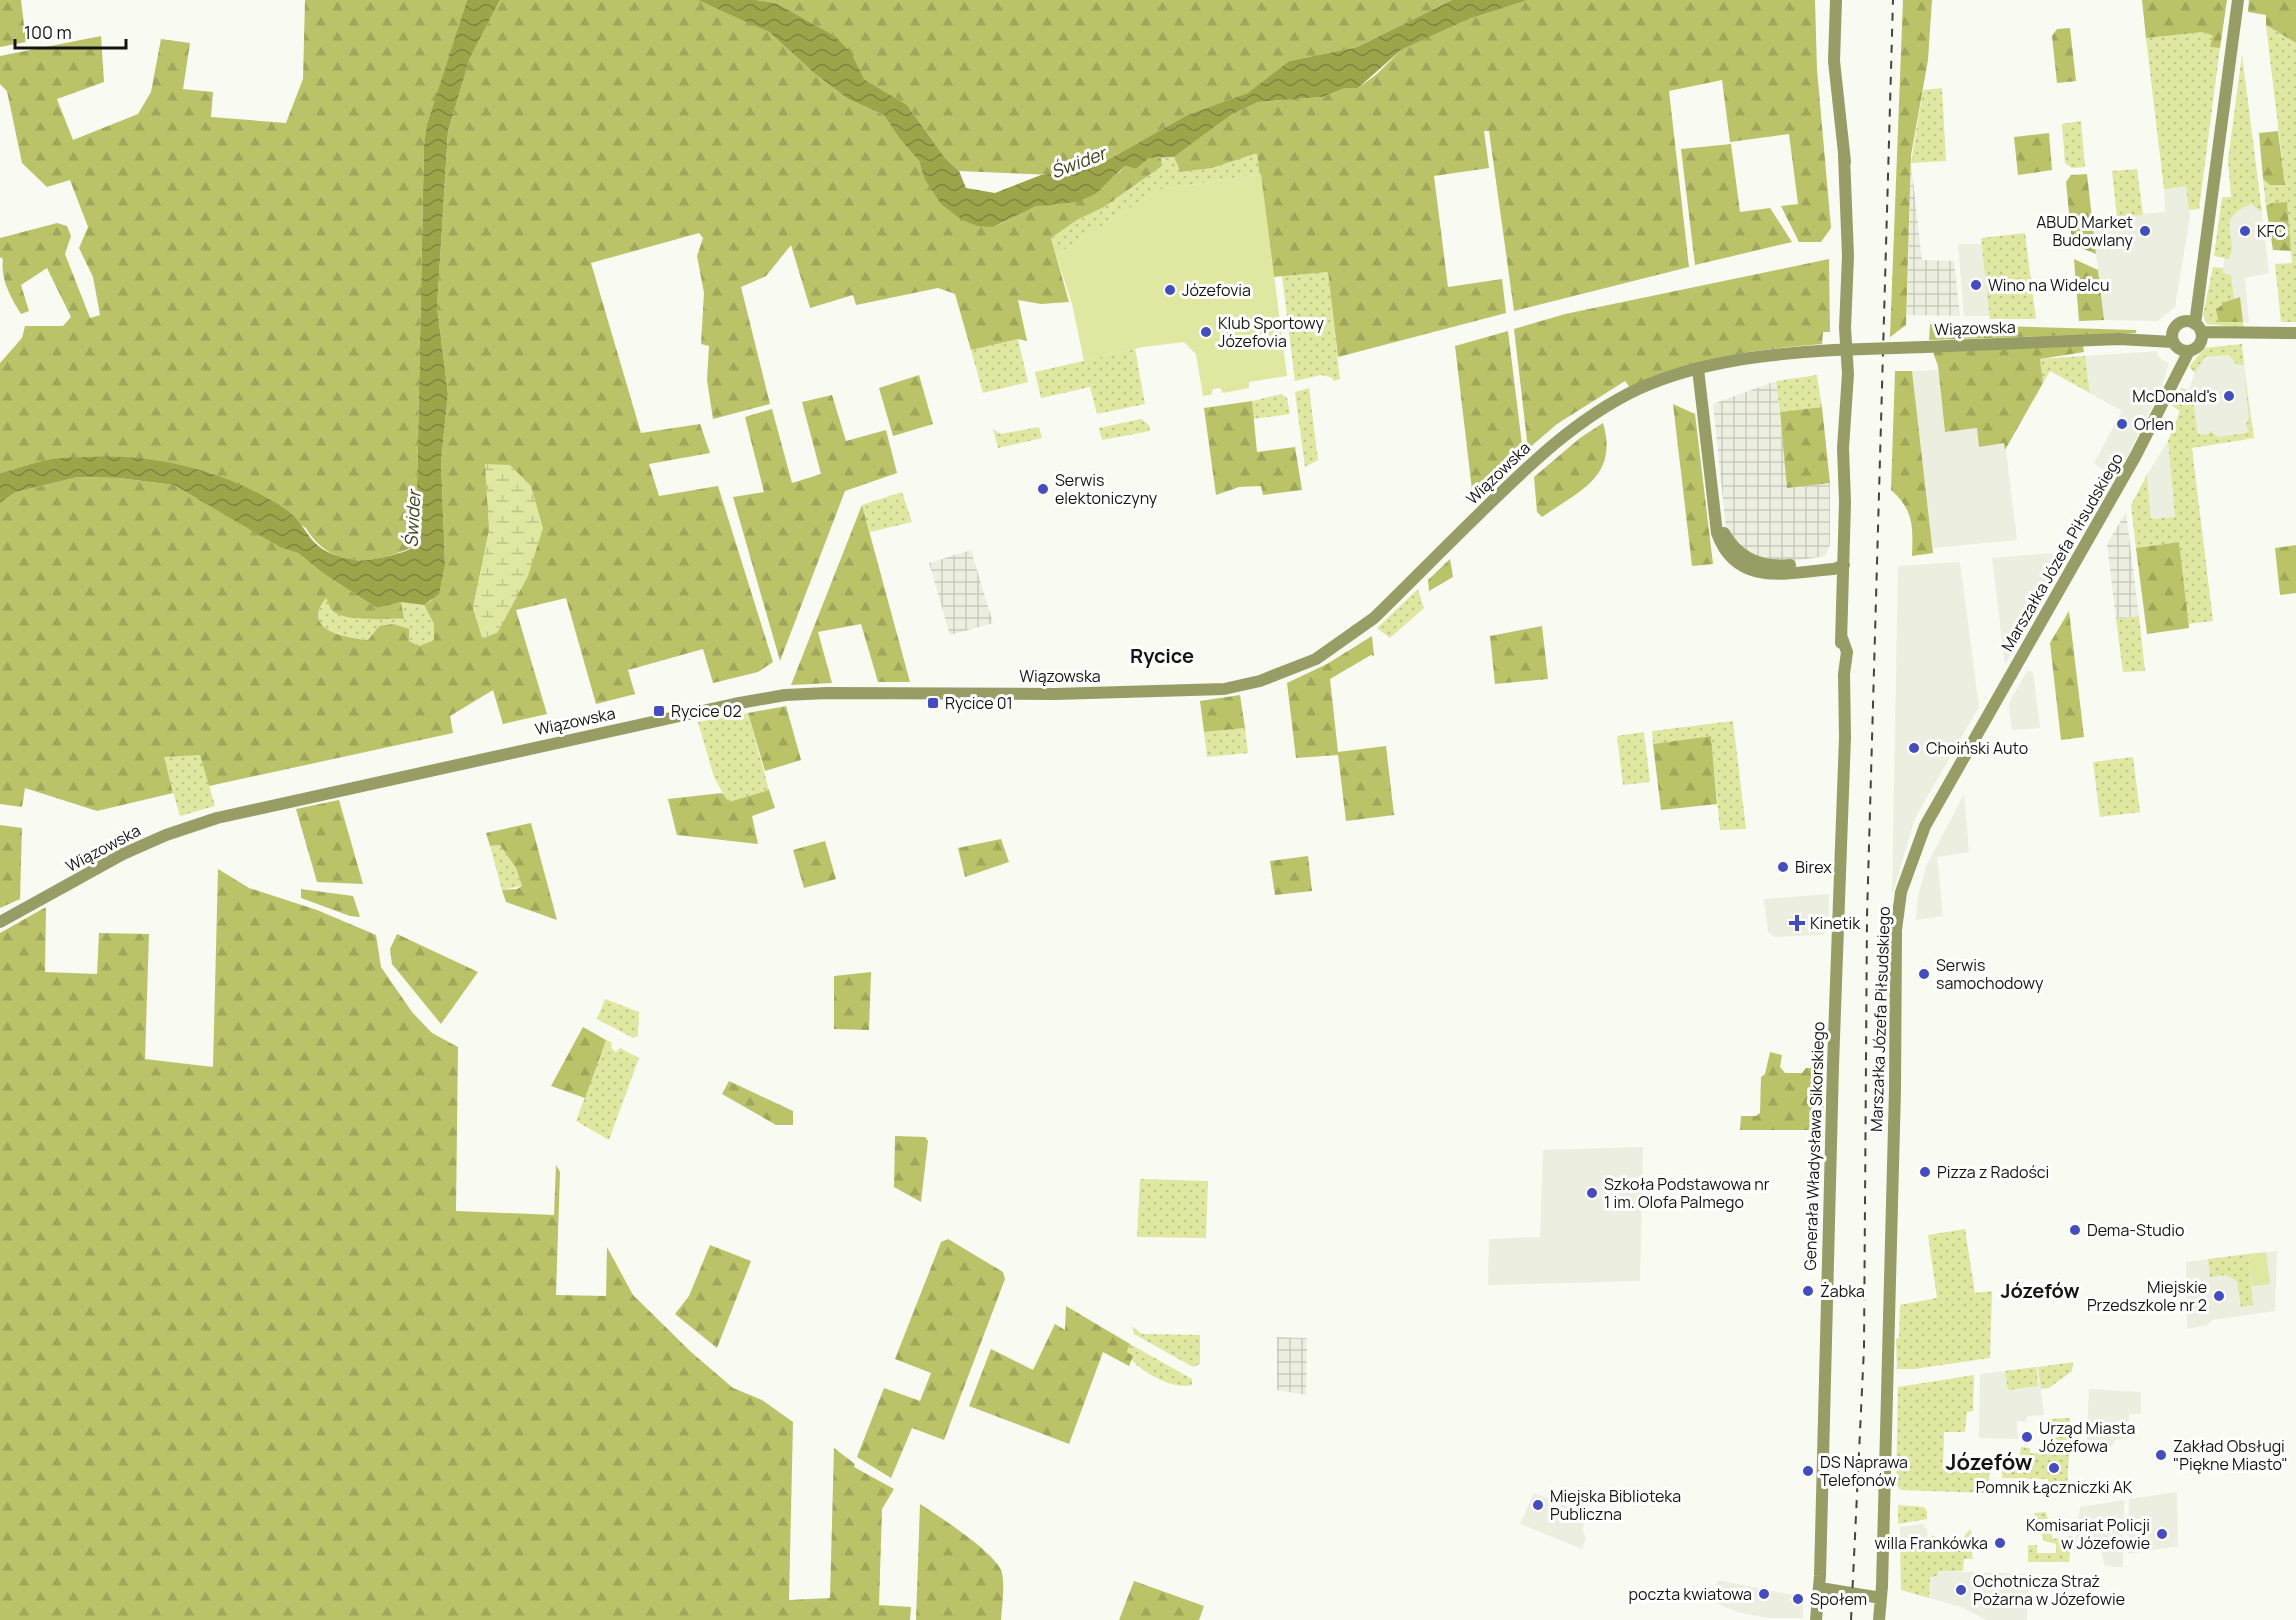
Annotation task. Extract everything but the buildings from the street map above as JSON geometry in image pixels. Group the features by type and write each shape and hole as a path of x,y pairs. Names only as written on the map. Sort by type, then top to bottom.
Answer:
{"main road":[{"name":"Generała Władysława Sikorskiego","path":"1816,1620 1820,1588 1832,1088 1845,729 1844,674 1840,662 1848,349 1845,320 1848,247 1853,242 1854,234 1834,61 1836,0"},
{"path":"2178,343 2197,348 2195,330 2200,285 2238,0"},
{"path":"2178,343 2195,330 2247,335 2296,333"},
{"name":"Wiązowska","path":"0,922 123,854 208,820 734,704 785,695 827,693 1196,692 1239,686 1280,674 1316,659 1374,618 1528,465 1568,431 1632,393 1698,369 1763,356 1834,350 2120,339 2178,343"},
{"name":"Marszałka Józefa Piłsudskiego","path":"1879,1620 1895,1089 1896,930 1901,892 1918,841 1934,809 2158,413 2178,343"},
{"path":"1698,369 1717,533 1728,554 1755,572 1776,574 1834,569 1844,565"},
{"path":"1820,1588 1881,1598"}],"shaded area":[{"path":"1911,163 1922,260 1954,261 1960,316 1907,315"},
{"path":"2186,186 2190,217 2175,307 2158,321 2104,320 2092,219 2165,212 2164,189"},
{"path":"2255,202 2261,207 2269,273 2245,278 2249,322 2219,323 2224,258 2231,257 2228,228 2231,209"},
{"path":"1958,244 1982,244 1990,316 1964,316"},
{"path":"2157,351 2159,358 2169,363 2162,386 2116,480 2094,463 2122,411 2090,393 2085,356"},
{"path":"2243,354 2254,438 2192,448 2186,396 2195,373 2205,357"},
{"path":"1938,370 1945,432 1977,428 2005,443 2017,540 1933,548 1912,371"},
{"path":"1776,381 1788,487 1830,483 1830,545 1825,556 1776,564 1742,552 1726,529 1713,404"},
{"path":"2168,441 2175,517 2151,519 2147,475"},
{"path":"2126,512 2139,616 2116,619 2107,544"},
{"path":"971,550 993,623 950,635 929,563"},
{"path":"2053,553 2056,569 2005,665 1992,558"},
{"path":"1960,562 1979,707 1915,818 1892,896 1898,566"},
{"path":"2027,671 2033,672 2040,728 2012,730 2009,703"},
{"path":"1964,794 1969,852 1937,857 1943,916 1916,920 1918,896 1926,867"},
{"path":"1829,894 1828,930 1822,935 1774,937 1768,932 1764,899"},
{"name":"Szkoła Podstawowa nr 1 im. Olofa Palmego","path":"1643,1147 1640,1281 1488,1285 1489,1239 1540,1237 1543,1150"},
{"name":"Miejskie Przedszkole nr 2","path":"2277,1251 2275,1311 2212,1320 2208,1325 2187,1329 2186,1262"},
{"path":"1277,1337 1307,1338 1306,1395 1277,1390"},
{"path":"2038,1367 2044,1415 2027,1416 2026,1422 2017,1421 2018,1439 1979,1438 1980,1374"},
{"path":"2089,1389 2141,1392 2141,1414 2129,1414 2128,1438 2115,1440 2112,1446 2086,1451"},
{"path":"2177,1492 2178,1546 2128,1554 2129,1499"},
{"path":"1534,1493 1579,1511 1585,1522 1582,1530 1586,1538 1582,1549 1520,1524"},
{"path":"2124,1500 2123,1567 2104,1565 2099,1538 2079,1540 2076,1537 2080,1507"},
{"path":"1923,1524 1927,1529 1928,1541 1900,1542 1900,1527"},
{"path":"1938,1571 2029,1574 2027,1620 1986,1620 1961,1607 1929,1598 1930,1577"},
{"path":"1718,1580 1803,1597 1803,1618 1769,1618 1741,1613 1710,1601"}],"green space":[{"path":"0,0 21,0 26,42 0,47"},
{"path":"305,0 467,0 428,125 424,145 417,487 419,541 414,546 395,554 369,560 345,558 323,548 306,528 211,473 19,468 0,473 0,363 22,338 25,326 63,326 71,317 47,268 21,285 29,311 21,314 10,295 3,274 0,238 57,223 67,226 71,236 65,254 90,318 100,315 93,277 79,248 88,227 70,180 47,187 22,163 7,91 0,84 0,56 101,36 104,82 57,99 73,140 138,114 151,92 161,39 190,43 183,89 213,92 211,117 286,123 303,79"},
{"path":"500,0 698,0 769,32 814,73 848,99 884,115 899,138 919,161 924,178 993,227 1030,208 1096,187 1116,175 1125,166 1136,169 1149,158 1161,158 1162,166 1104,207 1077,220 1051,238 1069,302 1041,304 1018,300 1027,341 1018,339 971,350 955,294 938,288 856,305 853,295 810,308 791,245 766,276 741,287 770,404 713,419 707,380 709,346 701,344 704,293 697,256 703,238 699,233 591,263 641,433 700,424 710,453 649,464 659,496 718,486 773,662 758,672 713,683 703,649 628,670 635,694 596,704 566,598 516,610 547,714 503,724 493,690 450,716 453,733 209,786 200,755 164,757 173,793 97,811 25,788 22,807 0,804 0,503 16,492 78,477 119,478 174,485 280,546 298,553 324,574 377,608 401,602 404,619 366,619 338,614 331,609 326,598 319,609 318,618 329,630 348,637 368,640 379,626 393,624 409,629 409,641 419,646 434,640 434,624 424,605 432,600 445,564 441,461 448,394 437,307 448,131 470,58","holes":["489,497 498,632 483,638 473,608 489,531"]},
{"path":"756,0 1452,0 1357,47 1289,61 1249,93 1187,115 1097,166 1054,175 959,171 945,158 907,105 864,79 835,36 776,3"},
{"path":"1528,0 1815,0 1817,69 1831,228 1821,242 1799,242 1781,206 1798,204 1789,134 1730,142 1722,80 1669,91 1689,267 1514,311 1489,131 1484,131 1489,168 1434,176 1448,287 1502,279 1506,313 1338,357 1328,272 1273,277 1257,153 1212,168 1181,172 1174,157 1231,115 1258,102 1323,97 1345,88 1358,88 1377,74 1401,50 1469,19"},
{"path":"1903,0 1932,0 1928,60 1911,155 1906,325 1890,337"},
{"path":"2142,0 2227,0 2220,48 2210,47 2213,36 2204,32 2146,38"},
{"path":"2249,0 2296,0 2296,43 2266,25 2266,15 2248,12"},
{"path":"2266,25 2296,43 2296,322 2281,322 2275,264 2292,263 2287,203 2272,203 2266,206 2263,179 2270,185 2285,184"},
{"path":"2070,28 2076,81 2057,83 2052,36 2057,29"},
{"path":"2204,32 2213,36 2211,47 2220,48 2199,209 2189,210 2186,186 2164,189 2146,38"},
{"path":"2242,55 2262,212 2251,204 2233,216 2230,222 2232,250 2229,259 2214,256 2222,197 2231,197 2228,160"},
{"path":"1942,88 1946,161 1911,163 1923,90"},
{"path":"2081,121 2085,167 2072,168 2065,163 2062,124"},
{"path":"2278,131 2285,185 2270,185 2263,179 2259,133"},
{"path":"2049,133 2052,170 2018,175 2014,137"},
{"path":"1731,144 1740,212 1770,208 1792,242 1695,265 1681,149"},
{"path":"1257,152 1261,174 1158,190 1056,255 1051,238 1077,220 1104,207 1162,166 1161,158 1174,157 1182,172 1212,168"},
{"path":"2137,169 2143,215 2117,217 2112,171"},
{"name":"Józefovia","path":"1261,174 1287,376 1249,382 1249,388 1223,393 1220,388 1213,389 1211,395 1203,396 1196,354 1184,342 1143,347 1084,361 1072,304 1056,255 1158,190"},
{"path":"2087,174 2096,254 2072,244 2066,182 2071,175"},
{"path":"2287,202 2291,251 2273,250 2266,206 2272,203"},
{"path":"2025,233 2036,319 1990,319 1981,238"},
{"path":"1829,259 1830,332 1823,332 1822,344 1748,352 1700,362 1653,377 1630,388 1625,381 1557,424 1528,449 1514,329 1565,314"},
{"path":"2074,259 2098,270 2104,320 2079,321"},
{"path":"2213,267 2223,268 2223,273 2231,275 2234,298 2219,322 2243,322 2244,328 2207,324 2203,315"},
{"path":"1328,272 1340,379 1334,381 1331,377 1321,375 1295,381 1282,276"},
{"path":"2240,297 2243,322 2219,322 2216,310 2225,302"},
{"path":"1930,324 2136,330 2136,333 1929,340"},
{"path":"1508,331 1523,453 1479,498 1472,490 1455,346"},
{"path":"1018,339 1028,382 983,393 971,350"},
{"path":"2242,344 2244,365 2236,364 2229,355 2205,357 2195,373 2189,367 2204,348"},
{"path":"2083,346 2084,352 2040,359 2043,383 2005,450 2004,443 1979,447 1977,428 1945,432 1938,366 1933,352"},
{"path":"1135,349 1145,404 1097,414 1090,387 1041,398 1035,372"},
{"path":"2085,356 2090,393 2050,371 2043,383 2040,359"},
{"path":"1895,371 1912,371 1933,553 1912,556 1912,528 1908,512 1899,497 1891,490"},
{"path":"2244,374 2254,438 2192,448 2213,621 2188,624 2179,542 2136,548 2131,505 2147,475 2151,519 2175,517 2168,441 2180,411 2172,406 2181,388 2195,392 2199,396 2193,400 2197,432 2200,435 2209,434 2209,430 2218,437 2246,433 2249,431 2246,425 2249,417"},
{"path":"919,375 933,424 893,436 879,388"},
{"path":"1817,375 1822,407 1780,412 1776,381"},
{"path":"1309,388 1318,460 1305,467 1295,392"},
{"path":"1281,394 1287,398 1290,414 1253,419 1252,401"},
{"path":"832,395 846,441 886,430 897,473 845,491 780,661 733,497 764,492 745,417 772,409 792,483 821,474 802,402"},
{"path":"1252,401 1257,452 1295,447 1302,490 1263,495 1261,486 1239,487 1216,495 1204,408"},
{"path":"1673,404 1695,414 1713,564 1692,566"},
{"path":"1822,407 1830,483 1787,488 1780,412"},
{"path":"1141,419 1149,425 1150,431 1102,440 1099,428"},
{"path":"1603,423 1606,441 1605,457 1600,470 1582,490 1542,517 1537,512 1534,477 1580,438"},
{"path":"1039,427 1042,438 998,448 993,429 1000,434"},
{"path":"485,464 510,465 531,486 543,528 528,576 498,632 482,638 473,608 489,531"},
{"path":"902,492 912,522 870,532 862,505"},
{"path":"862,505 910,682 878,682 861,624 818,632 832,683 791,685"},
{"path":"2179,542 2189,628 2147,634 2136,548"},
{"path":"2296,545 2296,593 2280,595 2275,548"},
{"path":"1450,559 1453,577 1429,591 1428,580"},
{"path":"1418,589 1424,608 1390,638 1377,628"},
{"path":"326,597 357,619 403,619 401,602 424,605 434,624 434,640 419,646 379,626 368,640 338,634 322,625 318,617 319,608"},
{"path":"2069,611 2084,737 2061,740 2050,643"},
{"path":"2139,616 2145,671 2123,672 2116,619"},
{"path":"1542,626 1548,679 1495,684 1490,636"},
{"path":"1372,636 1374,656 1371,655 1330,679 1338,752 1386,746 1394,815 1346,821 1338,755 1296,758 1287,683 1327,664"},
{"path":"1240,695 1245,728 1204,732 1200,701"},
{"path":"786,706 801,760 765,771 748,713"},
{"path":"748,713 769,790 728,803 714,777 698,722"},
{"path":"1733,721 1746,829 1720,830 1711,736 1653,744 1652,731"},
{"path":"1245,728 1248,753 1207,757 1204,732"},
{"path":"1644,732 1650,782 1623,785 1617,736"},
{"path":"1711,736 1717,804 1661,810 1653,744"},
{"path":"200,754 215,806 180,816 163,757"},
{"path":"2133,757 2140,812 2100,817 2093,762"},
{"path":"769,790 775,808 752,816 758,844 677,835 668,799 722,793 729,802"},
{"path":"339,800 363,884 317,882 296,809"},
{"path":"531,823 557,920 506,902 502,890 517,889 522,886 516,868 500,845 490,846 486,833"},
{"path":"0,825 22,828 20,899 0,908"},
{"path":"1001,839 1009,862 965,877 958,848"},
{"path":"825,841 836,879 804,888 793,850"},
{"path":"500,845 516,868 522,886 502,890 490,846"},
{"path":"1308,856 1312,891 1275,895 1270,861"},
{"path":"218,869 249,888 317,910 376,935 381,967 412,1012 432,1033 458,1047 456,1211 554,1215 556,1165 560,1172 556,1295 606,1296 607,1247 633,1295 691,1352 733,1388 762,1400 793,1422 789,1600 830,1598 834,1448 855,1464 854,1467 894,1489 882,1509 879,1605 911,1607 910,1620 0,1620 0,933 46,907 45,972 97,974 99,933 149,934 145,1059 213,1067"},
{"path":"301,889 353,896 360,917 350,916 301,898"},
{"path":"397,934 478,972 441,1024 392,964 390,949"},
{"path":"871,972 869,1030 834,1029 834,976"},
{"path":"605,999 639,1012 638,1036 633,1038 597,1019"},
{"path":"583,1027 606,1040 585,1098 551,1086"},
{"path":"606,1040 612,1043 611,1048 616,1052 620,1048 639,1058 609,1140 576,1121"},
{"path":"1770,1052 1782,1055 1780,1067 1785,1073 1802,1073 1806,1068 1824,1068 1823,1123 1817,1130 1740,1130 1741,1116 1756,1116 1760,1113 1761,1077 1765,1074"},
{"path":"729,1081 793,1111 793,1125 776,1125 722,1094"},
{"path":"895,1136 925,1137 928,1141 921,1202 894,1187"},
{"path":"1140,1179 1208,1181 1206,1238 1137,1237"},
{"path":"1965,1229 1975,1293 1992,1291 1990,1358 1914,1369 1897,1369 1896,1339 1899,1338 1900,1305 1937,1298 1928,1235"},
{"path":"948,1239 1003,1272 1005,1279 944,1440 912,1428 891,1478 857,1457 884,1388 920,1401 931,1373 895,1359 941,1242"},
{"path":"710,1245 751,1261 717,1348 675,1314 689,1296"},
{"path":"2266,1252 2270,1284 2252,1286 2248,1254"},
{"path":"2248,1254 2253,1305 2241,1307 2237,1281 2226,1275 2210,1277 2208,1259"},
{"path":"1066,1306 1130,1344 1127,1352 1133,1356 1129,1366 1103,1352 1069,1444 969,1406 991,1349 1033,1370 1055,1324 1065,1330"},
{"path":"1132,1326 1142,1334 1200,1335 1200,1364 1193,1367 1134,1334"},
{"path":"1130,1344 1192,1379 1192,1385 1175,1385 1145,1371 1131,1359 1127,1352"},
{"path":"2073,1362 2072,1371 2049,1388 2041,1389 2038,1367"},
{"path":"2036,1367 2038,1386 2008,1390 2005,1371"},
{"path":"1974,1375 1973,1411 1967,1412 1965,1432 1944,1432 1943,1467 1990,1469 1988,1493 1901,1490 1896,1484 1898,1387"},
{"path":"2070,1418 2069,1443 2050,1442 2049,1436 2054,1436 2055,1422 2050,1422 2050,1419"},
{"path":"2021,1447 2030,1448 2030,1453 2069,1454 2067,1489 2048,1491 2048,1479 2002,1478 2003,1456 2020,1456"},
{"path":"920,1504 979,1546 998,1565 1002,1573 1003,1584 1001,1620 916,1620"},
{"path":"1898,1505 1924,1507 1927,1511 1927,1519 1898,1524"},
{"path":"2046,1512 2053,1539 2072,1536 2069,1562 2028,1562 2028,1545 2037,1545 2037,1553 2056,1553 2056,1544 2044,1541 2034,1513"},
{"path":"1970,1529 1975,1539 1971,1547 1973,1559 1964,1559 1963,1571 1938,1571 1937,1576 1930,1577 1929,1598 1901,1590 1900,1542 1931,1541 1932,1535 1942,1541 1963,1538"},
{"path":"1134,1581 1204,1606 1199,1620 1119,1620"}],"water":[{"path":"467,0 500,0 470,58 448,131 437,307 448,394 441,461 445,564 439,594 424,605 401,602 377,608 324,574 298,553 280,547 174,485 119,478 78,477 16,492 0,503 0,473 57,458 138,458 191,468 241,485 288,511 318,546 339,556 355,560 379,558 408,550 419,542 421,523 417,487 424,145 427,125"},
{"path":"698,0 756,0 776,3 835,36 851,53 864,79 907,105 945,158 959,171 966,188 995,193 1041,175 1078,171 1097,166 1187,115 1248,93 1289,61 1357,47 1452,0 1528,0 1469,19 1401,50 1358,88 1345,88 1323,97 1258,102 1231,115 1174,157 1149,158 1136,169 1125,166 1095,194 1077,202 1036,206 993,227 978,226 962,220 941,204 924,178 919,161 899,138 884,115 848,99 814,73 769,32"}],"railway":[{"path":"1851,1620 1864,1348 1867,916 1893,0"}],"place":[{"name":"ABUD Market Budowlany","path":"2145,231"},
{"name":"KFC","path":"2245,231"},
{"name":"Wino na Widelcu","path":"1976,285"},
{"name":"Józefovia","path":"1170,290"},
{"name":"Klub Sportowy Józefovia","path":"1206,332"},
{"name":"McDonald's","path":"2229,396"},
{"name":"Orlen","path":"2122,424"},
{"name":"Serwis elektoniczyny","path":"1043,489"},
{"name":"Rycice 01","path":"933,703"},
{"name":"Rycice 02","path":"659,711"},
{"name":"Choiński Auto","path":"1914,748"},
{"name":"Birex","path":"1783,867"},
{"name":"Kinetik","path":"1797,923"},
{"name":"Serwis samochodowy","path":"1924,974"},
{"name":"Pizza z Radości","path":"1925,1172"},
{"name":"Szkoła Podstawowa nr 1 im. Olofa Palmego","path":"1592,1193"},
{"name":"Dema-Studio","path":"2075,1230"},
{"name":"Żabka","path":"1808,1291"},
{"name":"Miejskie Przedszkole nr 2","path":"2219,1296"},
{"name":"Urząd Miasta Józefowa","path":"2027,1437"},
{"name":"Zakład Obsługi \"Piękne Miasto\"","path":"2161,1455"},
{"name":"Pomnik Łączniczki AK","path":"2054,1468"},
{"name":"DS Naprawa Telefonów","path":"1808,1471"},
{"name":"Miejska Biblioteka Publiczna","path":"1538,1505"},
{"name":"Komisariat Policji w Józefowie","path":"2162,1534"},
{"name":"willa Frankówka","path":"2000,1543"},
{"name":"Ochotnicza Straż Pożarna w Józefowie","path":"1961,1590"},
{"name":"poczta kwiatowa","path":"1764,1594"},
{"name":"Społem","path":"1798,1599"}],"district":[{"name":"Rycice","path":"1162,655"},
{"name":"Józefów","path":"2040,1290"},
{"name":"Józefów","path":"1989,1462"}],"water label":[{"name":"Świder","path":"1078,162"},
{"name":"Świder","path":"412,519"}]}
